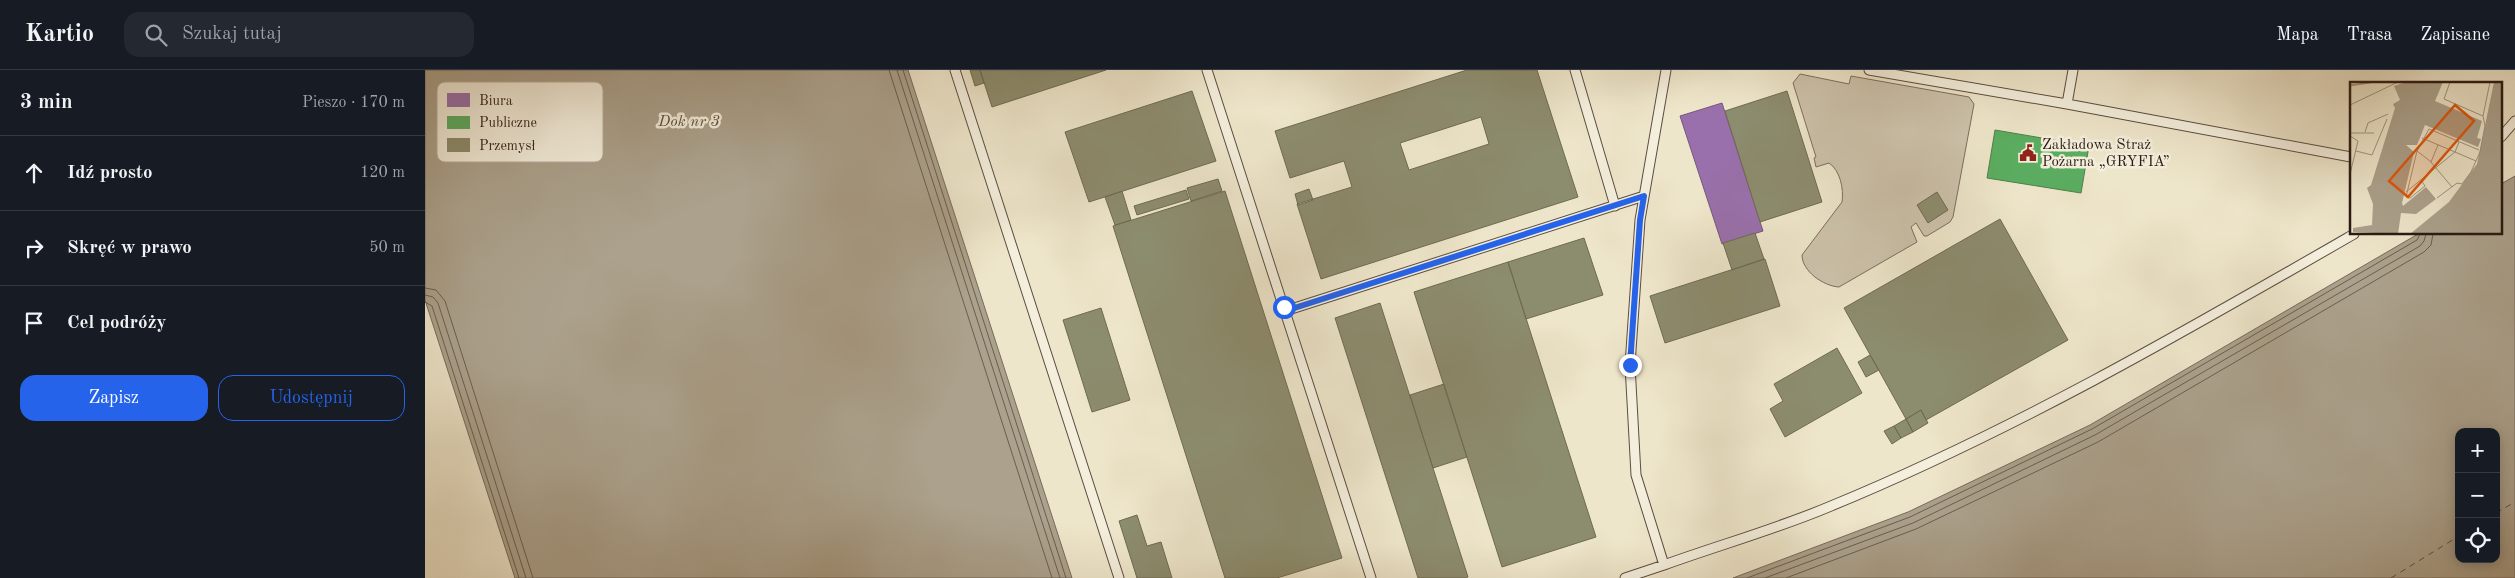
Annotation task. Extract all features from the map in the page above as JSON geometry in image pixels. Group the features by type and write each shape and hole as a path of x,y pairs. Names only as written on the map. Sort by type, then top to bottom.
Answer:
{"lane":[{"path":"955,70 1119,578"},
{"path":"1207,70 1371,578"},
{"path":"1575,70 1615,206"},
{"path":"1664,565 1635,475 1630,365 1640,220 1666,70"},
{"path":"1869,70 2067,104 2350,157"},
{"path":"2067,104 2073,70"},
{"path":"2503,135 2515,121"},
{"path":"1285,311 1644,196"},
{"path":"1625,578 1830,506 1948,453 2138,358 2352,235"}],"shaded area":[{"path":"1800,74 1849,84 1851,76 1969,97 1974,104 1953,217 1950,222 1927,236 1924,236 1916,223 1911,227 1917,242 1839,287 1820,281 1809,272 1803,261 1802,255 1842,202 1842,186 1836,170 1829,163 1816,167 1814,158 1816,157 1793,83"}],"water":[{"name":"Dok nr 3","path":"425,70 908,70 1072,578 515,578 425,300"},
{"path":"2515,176 2515,578 1733,578 1908,512 2090,425 2416,235 2503,235 2503,183"}],"building: Biura":[{"path":"1722,103 1763,231 1722,244 1680,116"}],"building: Publiczne":[{"path":"1995,130 2089,146 2081,193 1987,178"}],"building: Przemysł":[{"path":"970,70 980,70 984,83 975,86"},
{"path":"980,70 1106,70 992,107"},
{"path":"1467,70 1537,70 1578,197 1321,279 1297,204 1352,187 1344,161 1290,178 1275,131","holes":["1481,117 1489,144 1409,170 1400,143"]},
{"path":"1192,91 1216,161 1089,202 1065,132"},
{"path":"1787,91 1822,202 1760,222 1725,111"},
{"path":"1218,179 1222,191 1191,201 1187,188"},
{"path":"1309,189 1313,200 1298,205 1295,194"},
{"path":"1186,190 1189,199 1137,215 1134,206"},
{"path":"1122,191 1131,220 1115,225 1105,197"},
{"path":"1225,191 1342,558 1277,578 1225,578 1113,226"},
{"path":"1937,192 1948,210 1928,223 1917,205"},
{"path":"2000,219 2068,340 1926,420 1921,410 1906,419 1844,308"},
{"path":"1755,233 1764,259 1732,270 1723,243"},
{"path":"1584,238 1603,295 1526,319 1508,262"},
{"path":"1765,259 1780,306 1665,343 1650,296"},
{"path":"1508,262 1596,537 1502,567 1414,292"},
{"path":"1380,303 1468,577 1418,578 1335,318"},
{"path":"1101,308 1130,400 1092,412 1063,320"},
{"path":"1837,348 1862,393 1785,437 1770,409 1783,401 1774,384"},
{"path":"1870,355 1879,370 1866,377 1858,362"},
{"path":"1444,384 1467,457 1433,468 1410,395"},
{"path":"1921,410 1928,423 1913,432 1906,419"},
{"path":"1906,419 1913,432 1901,438 1894,426"},
{"path":"1894,426 1901,438 1892,444 1884,431"},
{"path":"1137,515 1147,546 1161,542 1172,578 1137,578 1119,521"}],"ferry route":[{"path":"2500,511 2515,502"},
{"path":"2391,578 2455,538"}],"place":[{"name":"Zakładowa Straż Pożarna „GRYFIA”","path":"2028,153"}],"route":[{"path":"1284,307 1285,311 1644,196 1640,220 1630,365"}]}
